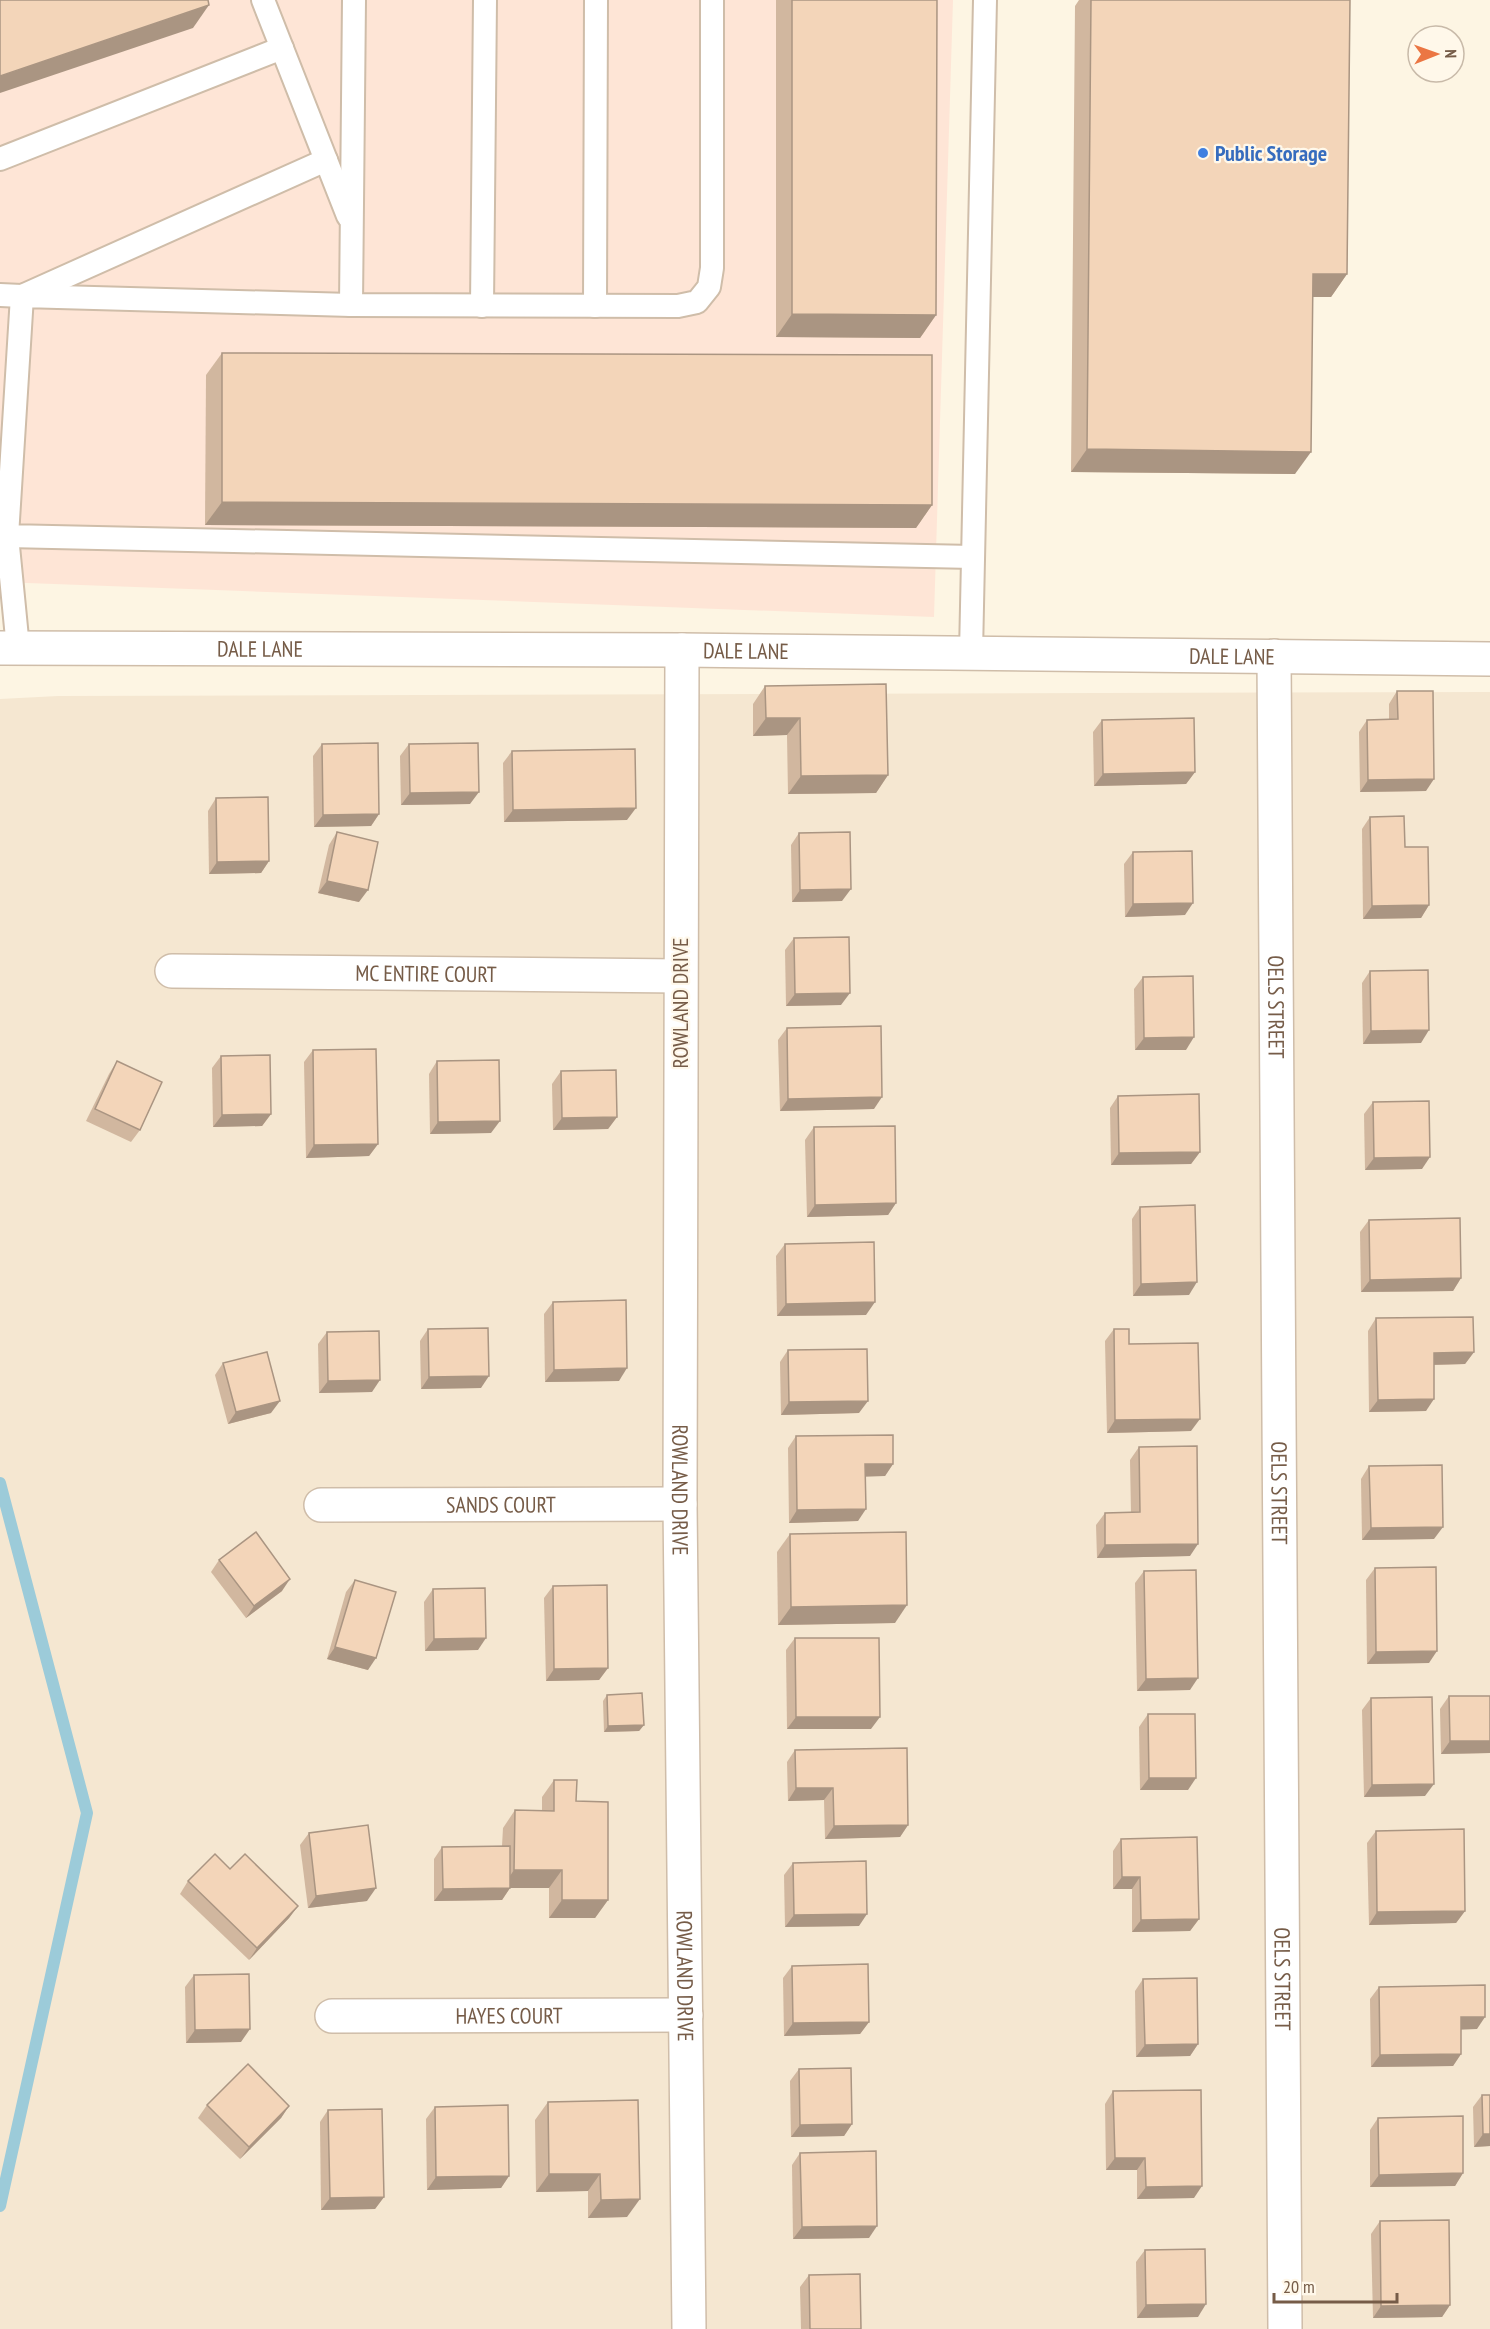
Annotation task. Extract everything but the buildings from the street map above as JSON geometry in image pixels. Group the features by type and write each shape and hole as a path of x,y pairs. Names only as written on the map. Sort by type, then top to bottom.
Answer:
{"street":[{"name":"DALE LANE","path":"9,648 682,650 1490,659"},
{"name":"ROWLAND DRIVE","path":"682,650 680,1504 689,2329"},
{"name":"OELS STREET","path":"1274,656 1285,2329"},
{"name":"MC ENTIRE COURT","path":"172,971 680,976"},
{"name":"SANDS COURT","path":"321,1505 680,1504"},
{"name":"HAYES COURT","path":"332,2016 686,2015"}],"lane":[{"path":"263,0 352,227"},
{"path":"351,305 354,0"},
{"path":"482,306 485,0"},
{"path":"595,306 596,0"},
{"path":"11,296 351,305 678,306 697,302 709,287 712,268 712,0"},
{"path":"971,653 985,0"},
{"path":"0,159 282,48"},
{"path":"11,296 326,160"},
{"path":"9,648 4,536 11,296"},
{"path":"4,536 973,557"}],"shaded area":[{"path":"0,0 953,0 934,617 0,582"},
{"path":"1490,692 1490,2329 0,2329 0,699 58,696"}],"waterway":[{"path":"0,1483 87,1813 0,2206"}],"place":[{"name":"Public Storage","path":"1203,153"}]}
